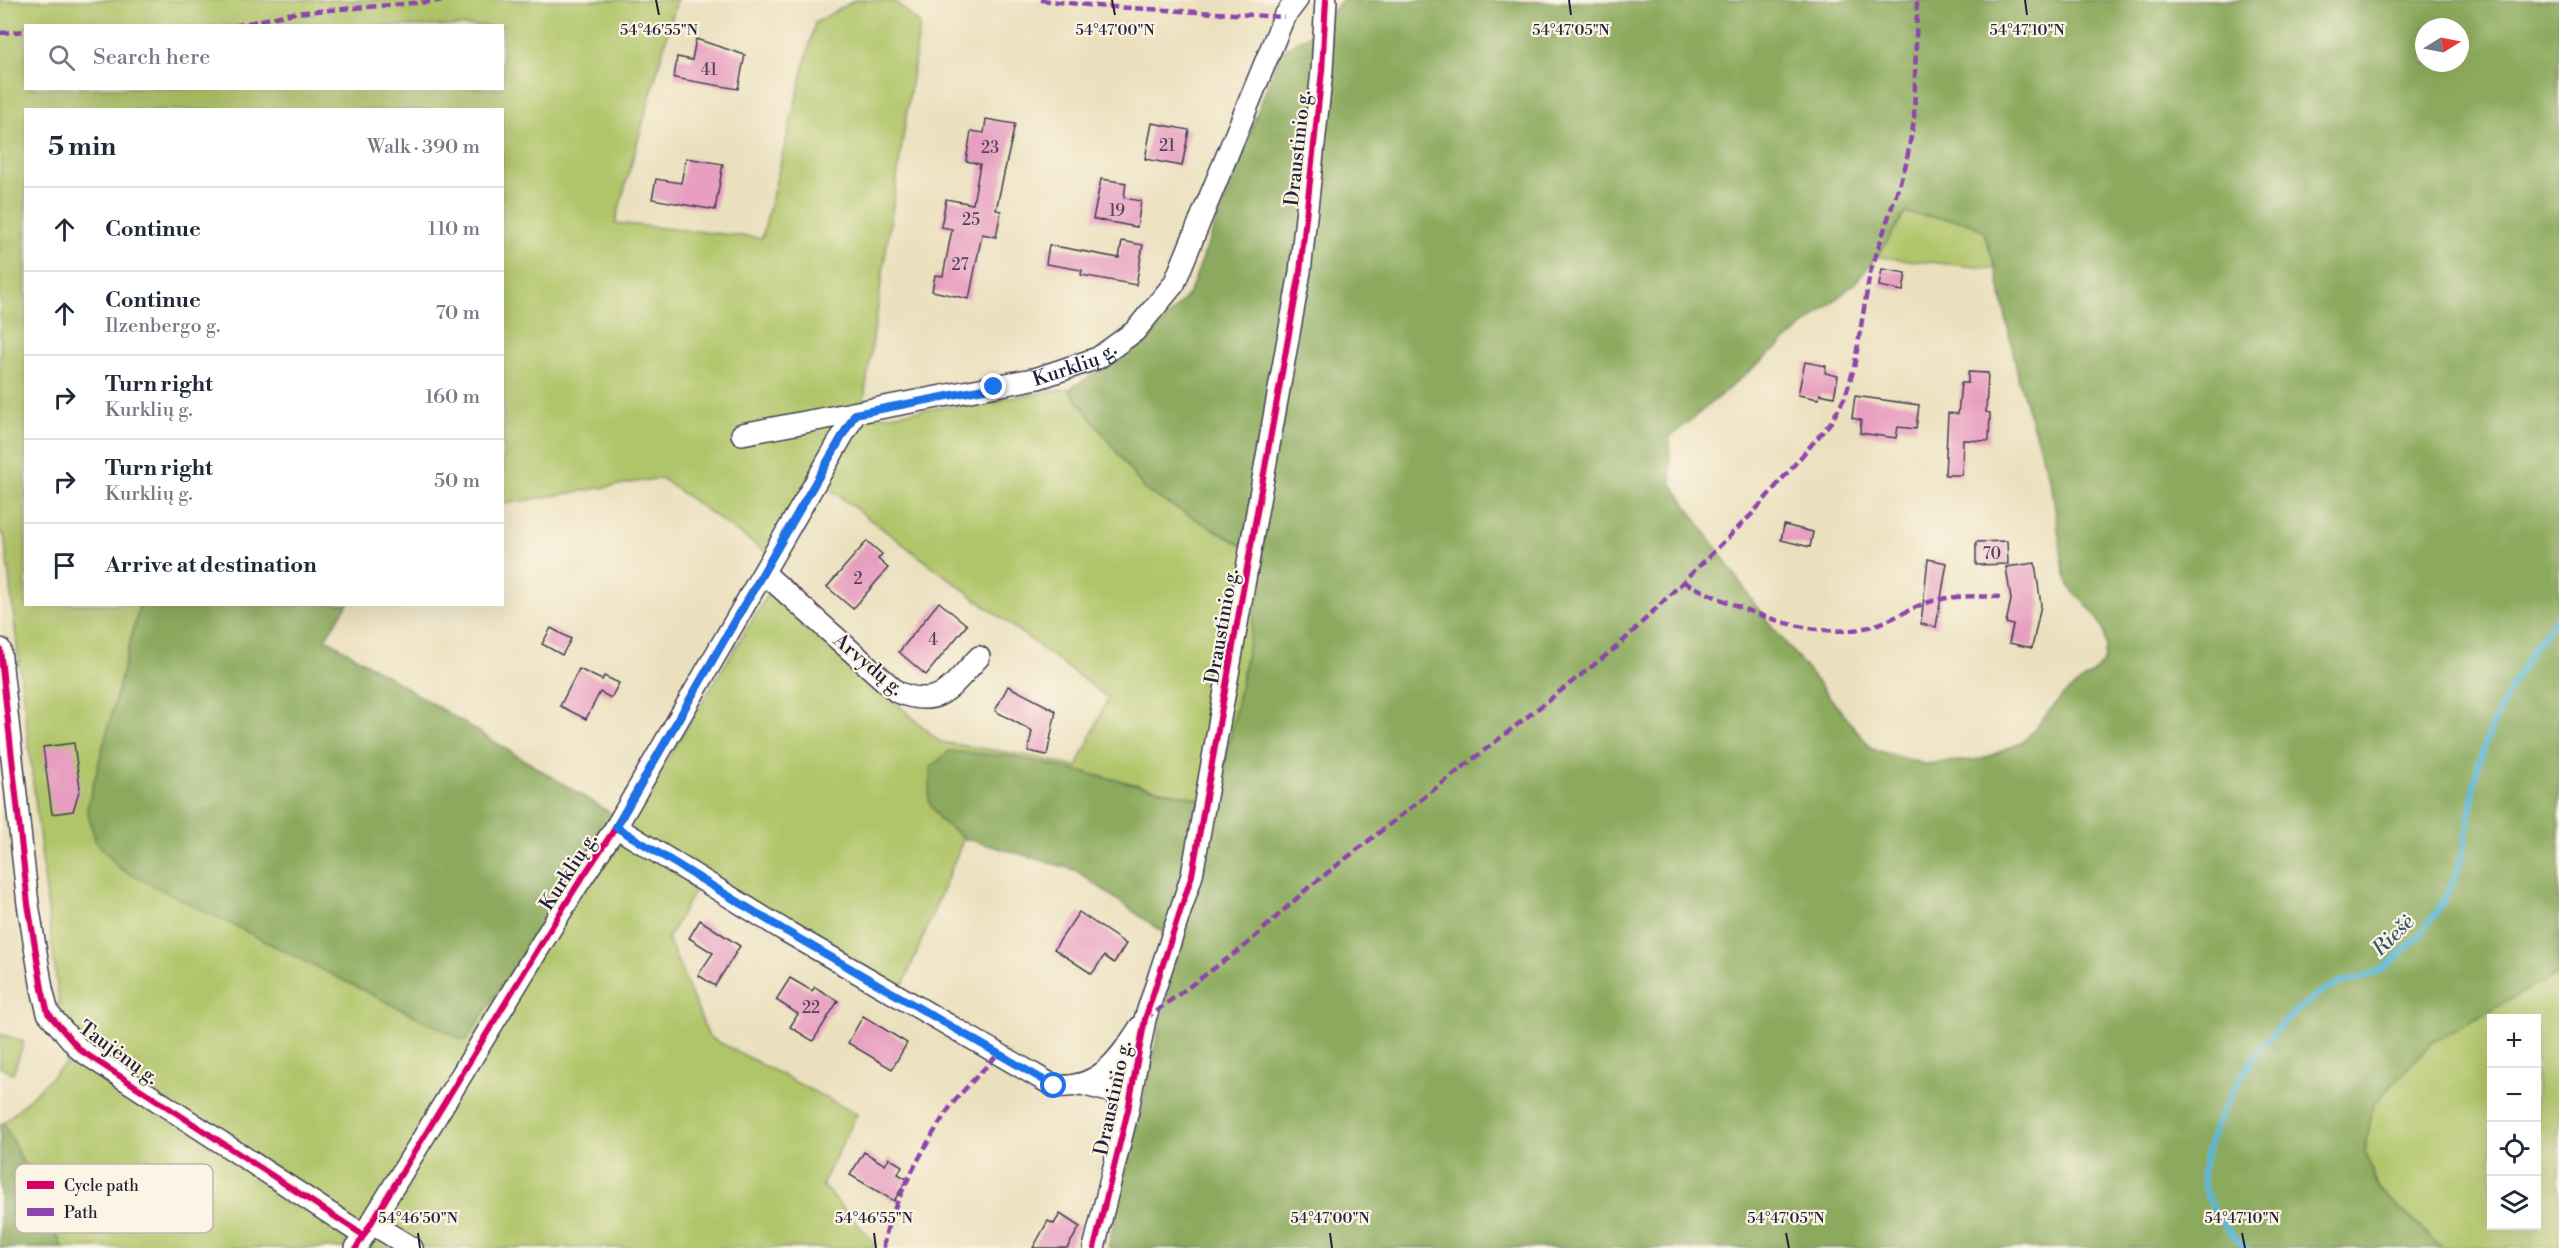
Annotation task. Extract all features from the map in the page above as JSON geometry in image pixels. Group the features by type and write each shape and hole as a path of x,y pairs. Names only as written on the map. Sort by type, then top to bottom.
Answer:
{"street":[{"name":"Kurklių g.","path":"363,1236 576,887 616,827 855,414 1038,378 1098,358 1135,332 1174,284 1284,17 1297,0"},
{"name":"Draustinio g.","path":"1094,1248 1128,1110 1145,1018 1192,875 1250,564 1300,272 1322,72 1326,0"},
{"path":"742,434 855,414"},
{"name":"Arvydų g.","path":"764,573 897,692 906,696 915,699 931,699 945,692 979,657"},
{"name":"Taujėnų g.","path":"0,649 28,904 48,1013 80,1050 363,1236 412,1248"},
{"path":"616,827 784,930 1054,1086 1085,1085 1112,1092 1128,1110"},
{"path":"1085,1085 1123,1053 1145,1018"}],"green space":[{"path":"0,0 677,0 615,223 762,238 815,23 855,0 868,0 895,2 920,24 861,419 1069,389 1146,491 1265,558 1218,803 1015,757 949,751 940,820 964,838 902,988 705,873 668,938 709,1037 857,1114 822,1185 874,1242 875,1248 63,1248 56,1233 213,1233 213,1164 23,1164 4,1123 66,1063 4,534 0,534"},
{"path":"1342,0 1684,3 1685,0 2559,0 2559,973 2431,1043 2373,1105 2365,1152 2378,1188 2442,1248 1108,1248 1179,944 1075,870 964,838 940,820 929,802 930,768 949,751 1015,757 1218,803 1265,558 1146,491 1069,389 1144,345 1190,292 1280,52 1314,32","holes":["1905,213 1968,222 1984,232 1996,269 2019,381 2052,488 2064,571 2070,588 2094,613 2104,631 2106,647 2104,661 2093,673 2063,695 2023,742 1982,759 1924,764 1872,749 1761,613 1671,483 1669,438 1853,285 1877,257"]},
{"path":"1905,213 1968,222 1984,232 1996,269 1877,257"},
{"path":"140,606 347,606 325,638 614,815 465,1041 120,869 95,840 87,809"},
{"path":"2559,973 2559,1248 2442,1248 2378,1188 2365,1152 2373,1105 2431,1043"},
{"path":"0,1034 24,1042 13,1073 0,1068"},
{"path":"4,1123 23,1164 15,1164 15,1233 56,1233 63,1248 0,1248 0,1125"}],"building":[{"path":"696,39 745,55 738,89 674,78 677,57 692,60"},
{"path":"986,119 1015,124 996,210 1001,211 996,237 982,234 969,299 932,291 935,275 943,276 952,229 941,227 946,199 973,204 980,164 966,161 971,131 984,133"},
{"path":"1152,123 1189,130 1182,166 1145,159"},
{"path":"686,158 723,164 715,210 652,199 656,179 681,183"},
{"path":"1101,179 1126,183 1124,198 1141,201 1137,227 1093,219"},
{"path":"1122,241 1143,245 1136,285 1081,275 1082,270 1046,264 1049,245 1119,258"},
{"path":"1882,269 1906,273 1903,291 1879,286"},
{"path":"1805,362 1826,366 1825,373 1838,376 1834,397 1820,394 1819,399 1798,395"},
{"path":"1968,372 1988,373 1986,412 1990,413 1989,441 1963,440 1962,475 1945,475 1948,413 1958,414 1961,383 1968,383"},
{"path":"1855,396 1919,405 1916,429 1898,427 1896,438 1860,433 1861,420 1852,418"},
{"path":"1784,525 1813,532 1810,547 1781,540"},
{"path":"867,541 882,554 878,559 888,568 853,609 827,587"},
{"path":"2007,541 2008,564 1976,565 1976,542"},
{"path":"1928,559 1947,563 1936,627 1921,624"},
{"path":"2035,563 2041,605 2032,648 2009,643 2013,625 2006,623 2011,600 2006,567"},
{"path":"939,602 967,625 926,675 899,652"},
{"path":"551,628 571,639 562,655 542,644"},
{"path":"579,669 602,680 604,676 619,683 611,698 600,692 586,719 560,706"},
{"path":"1008,686 1056,711 1047,755 1028,751 1032,731 995,711"},
{"path":"74,743 80,788 73,811 52,814 43,747"},
{"path":"1079,912 1126,944 1114,963 1104,956 1092,974 1054,949"},
{"path":"700,920 740,946 715,986 698,975 713,953 689,938"},
{"path":"790,978 812,991 815,987 838,1001 813,1041 790,1027 798,1014 776,1000"},
{"path":"863,1016 907,1043 892,1069 848,1043"},
{"path":"864,1152 885,1165 889,1158 902,1166 898,1174 907,1179 894,1201 850,1175"},
{"path":"1060,1214 1080,1227 1067,1248 1033,1248 1048,1221 1054,1224"}],"waterway":[{"name":"Riešė","path":"2246,1248 2232,1235 2215,1212 2204,1185 2204,1165 2209,1144 2222,1113 2241,1077 2277,1029 2315,996 2331,986 2378,971 2400,955 2411,945 2438,910 2457,873 2467,832 2476,776 2488,737 2509,691 2534,648 2559,615"}],"marked path":[{"path":"243,24 294,13 450,0"},
{"path":"1041,0 1097,6 1284,17"},
{"path":"1145,1019 1246,945 1308,888 1618,646 1752,514 1831,422 1845,397 1854,368 1870,273 1906,164 1914,121 1917,0"},
{"path":"0,33 24,31"},
{"path":"1683,582 1726,602 1775,620 1825,630 1849,630 1872,626 1923,604 1942,599 1971,596 2000,597"},
{"path":"884,1248 891,1217 930,1138 966,1088 998,1054"}],"cycle path":[{"path":"1094,1248 1128,1110 1145,1019 1192,875 1300,272 1322,71 1326,0"},
{"path":"356,1248 576,887 616,827 855,414"},
{"path":"0,649 28,904 48,1013 80,1050 363,1235"}],"route":[{"path":"994,387 855,414 616,827 784,930 1054,1086"}]}
